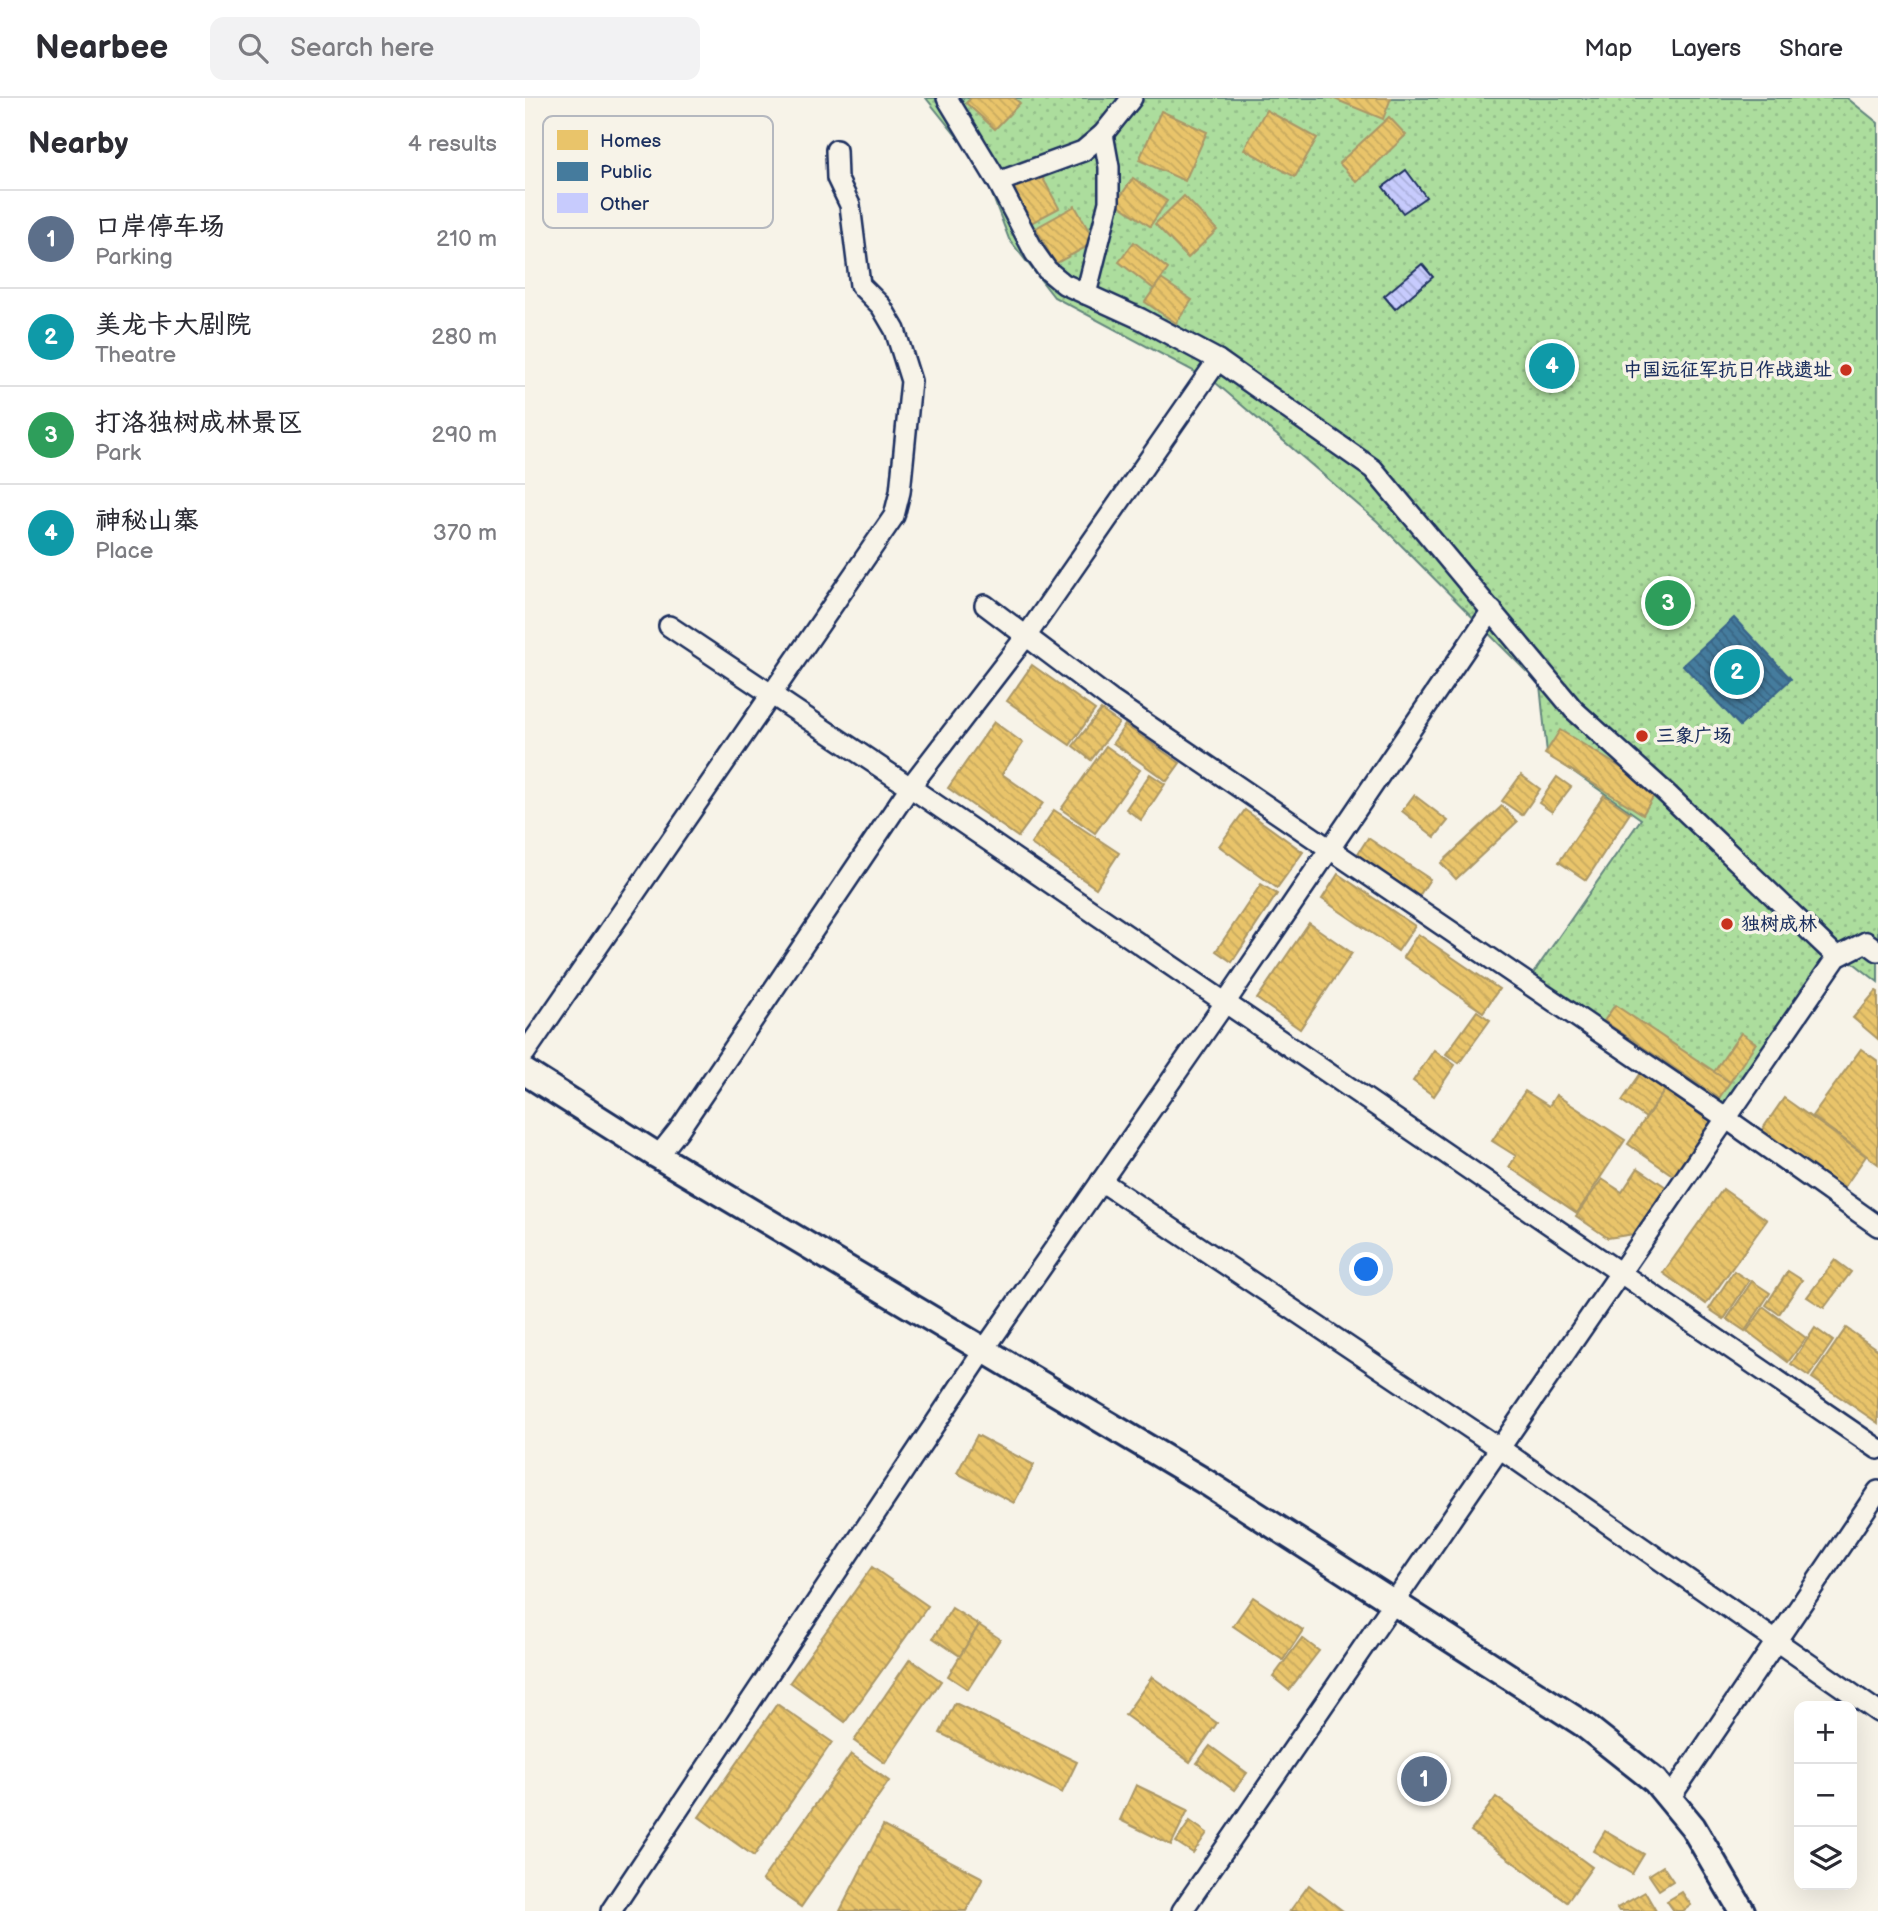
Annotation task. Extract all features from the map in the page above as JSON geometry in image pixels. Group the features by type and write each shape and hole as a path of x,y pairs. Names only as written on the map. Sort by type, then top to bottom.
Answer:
{"street":[{"path":"947,98 1047,270 1064,284 1141,319 1217,360 1373,469 1574,710 1665,792 1837,957"},
{"path":"998,183 1080,153 1103,134 1132,98"},
{"path":"1086,294 1109,202 1109,167 1103,134"},
{"path":"525,1054 894,516 911,381 895,330 881,306 860,285 850,205 837,178 836,150"},
{"path":"658,1156 910,787 1027,635 1217,360"},
{"path":"985,605 1111,700 1727,1119 1878,1226"},
{"path":"611,1911 984,1350 1331,849 1492,610"},
{"path":"669,626 910,787 1878,1449"},
{"path":"1182,1911 1837,957 1865,942 1878,951"},
{"path":"525,1072 658,1156 1209,1484 1583,1724 1655,1781 1693,1826 1742,1911"},
{"path":"1101,1181 1500,1449 1878,1712"},
{"path":"1669,1798 1878,1491"}],"green space":[{"path":"926,98 1847,98 1878,123 1878,982 1833,947 1725,1110 1530,978 1641,819 1547,753 1540,685 1377,521 1216,383 1054,297 1009,239 982,168"}],"building: Homes":[{"path":"971,98 1014,98 1020,103 995,129 966,103"},
{"path":"1332,98 1391,98 1383,119"},
{"path":"1266,110 1317,138 1295,177 1244,149"},
{"path":"1161,111 1207,132 1185,181 1139,160"},
{"path":"1389,117 1406,135 1357,182 1339,163"},
{"path":"1040,173 1059,208 1031,223 1012,189"},
{"path":"1133,178 1167,201 1150,226 1116,203"},
{"path":"1184,196 1217,230 1188,258 1155,224"},
{"path":"1075,206 1095,242 1055,264 1036,228"},
{"path":"1134,242 1168,269 1154,289 1119,262"},
{"path":"1161,279 1192,300 1176,323 1145,302"},
{"path":"1032,665 1095,710 1070,745 1007,701"},
{"path":"1101,710 1119,723 1091,760 1073,746"},
{"path":"994,722 1023,743 1002,774 1043,803 1018,837 948,788"},
{"path":"1125,725 1180,763 1167,781 1113,743"},
{"path":"1560,730 1657,790 1643,814 1545,754"},
{"path":"1106,746 1140,770 1095,833 1061,809"},
{"path":"1150,774 1165,784 1141,820 1126,809"},
{"path":"1521,775 1540,789 1522,815 1502,801"},
{"path":"1557,777 1571,787 1552,812 1539,803"},
{"path":"1414,795 1448,821 1435,837 1402,811"},
{"path":"1604,795 1630,813 1586,880 1559,862"},
{"path":"1502,806 1517,822 1456,879 1441,863"},
{"path":"1054,810 1119,853 1096,888 1031,844"},
{"path":"1245,810 1303,852 1277,888 1219,846"},
{"path":"1368,838 1430,879 1419,896 1357,855"},
{"path":"1338,874 1415,926 1398,951 1322,899"},
{"path":"1261,884 1277,894 1232,962 1216,951"},
{"path":"1309,923 1352,953 1300,1029 1257,999"},
{"path":"1418,934 1499,989 1483,1012 1403,957"},
{"path":"1876,991 1878,992 1878,1039 1853,1018"},
{"path":"1615,1005 1730,1082 1719,1098 1604,1021"},
{"path":"1477,1011 1490,1020 1459,1063 1446,1054"},
{"path":"1741,1033 1756,1043 1730,1082 1714,1072"},
{"path":"1861,1049 1878,1061 1878,1164 1812,1116"},
{"path":"1434,1050 1455,1065 1434,1096 1413,1081"},
{"path":"1641,1073 1665,1090 1646,1118 1622,1101"},
{"path":"1665,1090 1711,1121 1674,1176 1628,1144"},
{"path":"1525,1091 1549,1106 1556,1095 1625,1140 1577,1213 1509,1167 1516,1156 1492,1141"},
{"path":"1784,1098 1866,1156 1841,1192 1759,1134"},
{"path":"1638,1168 1666,1187 1634,1234 1608,1238 1576,1216 1602,1179 1622,1192"},
{"path":"1723,1189 1767,1220 1706,1304 1663,1273"},
{"path":"1835,1260 1851,1272 1824,1308 1807,1297"},
{"path":"1734,1271 1749,1281 1724,1319 1709,1309"},
{"path":"1788,1271 1802,1280 1779,1314 1766,1305"},
{"path":"1752,1281 1770,1293 1745,1331 1727,1319"},
{"path":"1764,1307 1806,1338 1788,1362 1747,1331"},
{"path":"1815,1328 1833,1341 1809,1376 1791,1364"},
{"path":"1846,1328 1878,1350 1878,1423 1812,1378"},
{"path":"977,1435 1034,1465 1014,1503 957,1473"},
{"path":"872,1567 928,1606 845,1722 790,1682"},
{"path":"1253,1597 1303,1630 1283,1660 1233,1626"},
{"path":"952,1608 979,1625 960,1656 933,1638"},
{"path":"979,1625 1000,1639 968,1689 948,1676"},
{"path":"1302,1638 1319,1651 1289,1690 1273,1677"},
{"path":"910,1659 941,1681 885,1763 854,1741"},
{"path":"1152,1677 1217,1723 1190,1762 1125,1715"},
{"path":"955,1703 1077,1762 1062,1793 940,1733"},
{"path":"777,1704 832,1742 754,1856 699,1817"},
{"path":"1210,1746 1247,1773 1234,1790 1197,1763"},
{"path":"851,1754 889,1781 801,1907 762,1880"},
{"path":"1136,1785 1188,1810 1171,1845 1120,1820"},
{"path":"1496,1797 1592,1867 1567,1902 1471,1831"},
{"path":"1190,1821 1207,1833 1193,1853 1176,1842"},
{"path":"883,1826 983,1878 966,1911 840,1911"},
{"path":"1605,1831 1644,1854 1632,1874 1593,1851"},
{"path":"1663,1866 1673,1881 1659,1890 1649,1875"},
{"path":"1309,1885 1343,1911 1290,1911"},
{"path":"1645,1892 1656,1911 1619,1911 1617,1908"},
{"path":"1682,1892 1691,1905 1683,1911 1674,1911 1667,1901"}],"building: Public":[{"path":"1734,618 1791,679 1740,726 1683,665"}],"building: Other":[{"path":"1406,170 1426,197 1403,213 1383,187"},
{"path":"1422,264 1433,277 1395,309 1384,296"}],"place":[{"name":"神秘山寨","path":"1552,366"},
{"name":"中国远征军抗日作战遗址","path":"1846,370"},
{"name":"打洛独树成林景区","path":"1668,603"},
{"name":"美龙卡大剧院","path":"1737,672"},
{"name":"三象广场","path":"1642,736"},
{"name":"独树成林","path":"1727,924"},
{"name":"口岸停车场","path":"1424,1779"}]}
